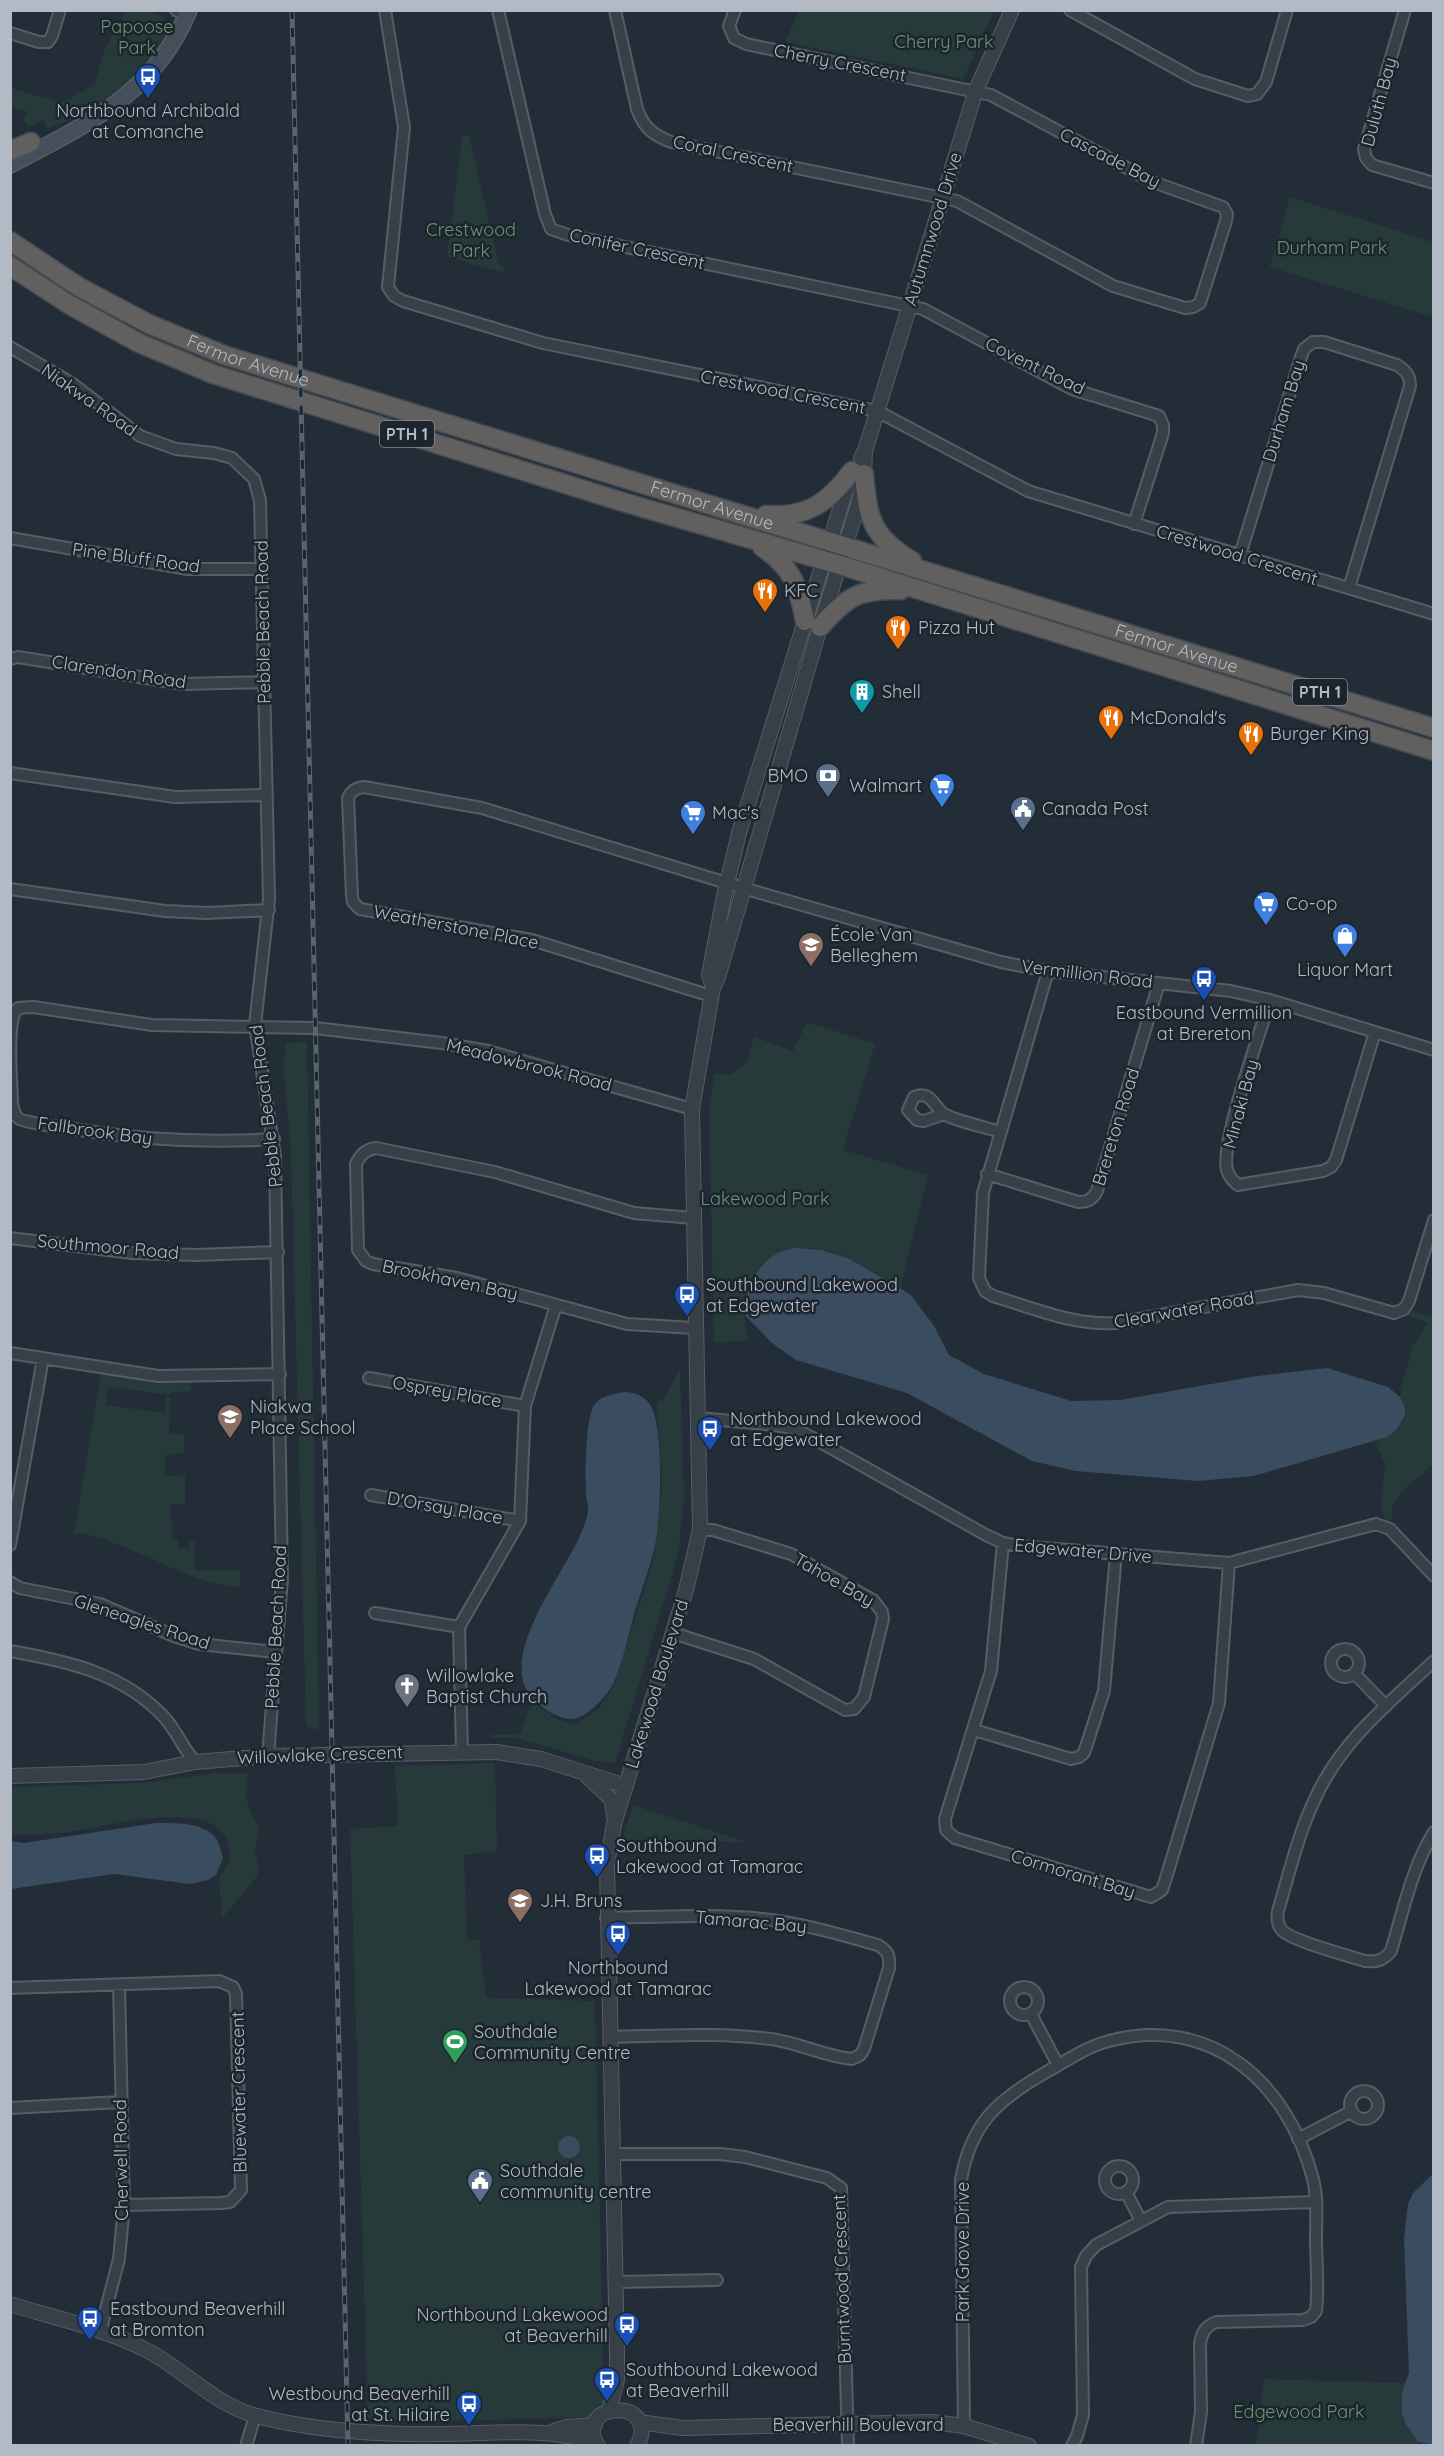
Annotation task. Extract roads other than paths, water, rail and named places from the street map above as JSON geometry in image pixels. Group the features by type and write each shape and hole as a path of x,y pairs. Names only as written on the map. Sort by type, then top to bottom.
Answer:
{"highway":[{"path":"10,152 31,142"},
{"path":"10,228 51,268"},
{"name":"Fermor Avenue","path":"10,241 79,287 149,324 224,355 1434,728"},
{"name":"Fermor Avenue","path":"10,266 70,305 129,338 213,374 1434,751"},
{"path":"739,513 783,517 813,509 858,473 875,531 895,551 928,572"},
{"path":"748,538 779,559 794,577 812,624 855,595 879,590 917,590"}],"main road":[{"path":"10,165 92,121 129,95 145,80 175,40 184,12"},
{"path":"31,142 92,121"}],"street":[{"path":"10,33 39,42 48,42 60,10"},
{"name":"Crestwood Crescent","path":"385,10 404,127 388,275 388,287 394,296 403,301 543,343 877,411 1020,488 1434,614"},
{"name":"Conifer Crescent","path":"498,10 545,214 551,229 568,235 910,305"},
{"name":"Coral Crescent","path":"615,10 637,109 643,124 655,136 671,142 942,197"},
{"name":"Cherry Crescent","path":"735,10 729,26 734,38 746,44 976,90"},
{"name":"Autumnwood Drive","path":"831,563 837,544 858,505 858,473 976,90 1012,10"},
{"path":"1070,10 1195,79 1248,96 1257,94 1266,82 1287,10"},
{"name":"Duluth Bay","path":"1405,10 1364,149 1366,158 1372,165 1434,183"},
{"name":"Cascade Bay","path":"942,197 957,201 1113,286 1185,308 1200,303 1203,297 1226,221 1227,214 1223,207 1153,182 991,95 976,90"},
{"name":"Covent Road","path":"910,305 923,309 1072,389 1159,416 1163,425 1163,433 1134,524"},
{"name":"Durham Bay","path":"1240,555 1300,357 1304,349 1313,342 1324,342 1397,365 1406,370 1410,378 1410,386 1349,588"},
{"name":"Niakwa Road","path":"10,347 73,384 140,436 176,449 225,455 240,463"},
{"name":"Pebble Beach Road","path":"240,463 254,479 260,500 269,910 255,1025 274,1139 278,1252 282,1579 268,1756"},
{"name":"Pine Bluff Road","path":"10,538 188,568 262,569"},
{"name":"Lakewood Boulevard","path":"712,992 709,975 739,833 831,563"},
{"name":"Lakewood Boulevard","path":"609,2410 617,2380 606,1918 607,1865 614,1824 673,1633 694,1561 700,1530 699,1418 694,1328 692,1109 712,992 789,736 812,624"},
{"name":"Clarendon Road","path":"10,659 18,657 183,684 264,682"},
{"path":"772,731 789,736"},
{"path":"10,773 175,797 267,795"},
{"name":"Weatherstone Place","path":"712,992 532,940 360,909 353,902 352,896 348,798 355,789 364,787 482,808 742,888"},
{"name":"Vermillion Road","path":"742,888 1001,962 1048,971 1231,991 1270,1000 1434,1050"},
{"path":"10,889 165,911 207,913 269,910"},
{"name":"Clearwater Road","path":"1048,971 983,1193 979,1278 985,1291 993,1296 1073,1320 1095,1324 1117,1323 1298,1290 1324,1293 1386,1311 1400,1312 1409,1300 1434,1220"},
{"name":"Brereton Road","path":"987,1174 1078,1202 1093,1199 1159,983"},
{"name":"Minaki Bay","path":"1270,1000 1230,1135 1227,1172 1238,1185 1312,1173 1331,1167 1336,1160 1375,1032"},
{"name":"Fallbrook Bay","path":"255,1025 152,1025 33,1007 18,1008 13,1014 11,1027 13,1109 19,1119 28,1122 134,1138 213,1141 274,1139"},
{"name":"Meadowbrook Road","path":"255,1025 397,1036 488,1051 692,1109"},
{"path":"944,1114 1000,1132"},
{"name":"Brookhaven Bay","path":"693,1218 624,1210 461,1164 376,1148 360,1155 356,1164 358,1250 366,1260 373,1264 457,1278 627,1324 694,1328"},
{"name":"Southmoor Road","path":"10,1238 132,1253 196,1255 278,1252"},
{"path":"462,1751 459,1627 520,1521 525,1406 556,1305"},
{"path":"10,1353 158,1376 280,1374"},
{"path":"10,1545 43,1358"},
{"name":"Osprey Place","path":"369,1378 525,1406"},
{"name":"Edgewater Drive","path":"699,1418 792,1428 986,1536 1003,1543 1229,1563 1376,1524 1390,1529 1434,1576"},
{"name":"D'Orsay Place","path":"371,1495 520,1521"},
{"name":"Tahoe Bay","path":"673,1633 754,1659 845,1710 854,1709 864,1697 883,1618 879,1606 873,1600 791,1554 714,1531 700,1530"},
{"name":"Cormorant Bay","path":"1003,1543 994,1657 944,1825 949,1835 1141,1896 1151,1897 1158,1895 1162,1890 1219,1703 1229,1563"},
{"path":"974,1730 1071,1759 1084,1753 1104,1691 1116,1554"},
{"name":"Gleneagles Road","path":"10,1582 20,1588 100,1604 174,1636 199,1644 276,1652"},
{"path":"375,1613 459,1627"},
{"path":"10,1651 87,1668 129,1687 165,1718 195,1762"},
{"path":"1434,1661 1358,1732 1314,1800 1278,1911 1277,1918 1280,1928 1291,1937 1365,1961 1378,1962 1385,1958 1390,1951 1421,1856 1434,1832"},
{"path":"1355,1674 1386,1706"},
{"name":"Willowlake Crescent","path":"10,1776 144,1772 195,1762 268,1756 462,1751 512,1753 626,1786"},
{"path":"583,1772 612,1800 614,1824"},
{"name":"Tamarac Bay","path":"606,1918 714,1916 769,1920 813,1927 878,1945 886,1950 890,1957 889,1968 864,2049 860,2055 852,2059 775,2040 721,2034 610,2037"},
{"name":"Bluewater Crescent","path":"10,1988 226,1983 233,1987 236,1994 238,2036 242,2185 236,2198 221,2203 124,2205"},
{"name":"Cherwell Road","path":"100,2332 119,2259 124,2205 119,1985"},
{"path":"1031,2014 1058,2066"},
{"name":"Park Grove Drive","path":"964,2426 961,2180 964,2162 975,2133 990,2112 1017,2089 1058,2066 1106,2041 1158,2034 1220,2050 1257,2076 1273,2094 1298,2139 1313,2181 1315,2202 1316,2311 1311,2317 1302,2320 1216,2322 1208,2326 1202,2334 1200,2344 1201,2412 1196,2445"},
{"path":"10,2108 120,2102"},
{"path":"1298,2139 1352,2111"},
{"name":"Burntwood Crescent","path":"613,2154 720,2154 746,2157 827,2178 841,2188 847,2424"},
{"path":"1126,2192 1141,2222"},
{"path":"1071,2445 1077,2436 1083,2415 1081,2267 1086,2256 1096,2246 1168,2207 1315,2202"},
{"path":"615,2282 717,2280"},
{"path":"10,2304 129,2342 158,2356 229,2405 255,2416 309,2426 440,2440 549,2433 582,2438 597,2444"},
{"name":"Lakewood Boulevard","path":"617,2380 627,2410"},
{"path":"597,2444 593,2429 602,2414 609,2410 627,2410 639,2422 639,2442"},
{"path":"246,2445 255,2416"},
{"name":"Beaverhill Boulevard","path":"639,2422 683,2428 932,2422 964,2426 1029,2445"},
{"path":"847,2424 848,2445"},
{"path":"549,2433 567,2427 595,2425"},
{"name":"Beaverhill Boulevard","path":"639,2442 683,2428"}],"water":[{"path":"795,1248 822,1250 850,1259 910,1294 934,1326 949,1355 984,1374 1071,1401 1120,1400 1257,1376 1327,1368 1388,1387 1400,1397 1405,1408 1405,1415 1397,1429 1387,1437 1254,1476 1198,1481 1075,1471 1032,1461 907,1393 796,1360 772,1343 743,1313 745,1302 753,1280 765,1262 783,1251"},
{"path":"624,1392 635,1394 646,1400 655,1418 660,1453 660,1474 659,1514 655,1545 613,1684 588,1712 575,1719 569,1719 550,1712 534,1700 523,1682 522,1660 528,1636 539,1611 586,1520 588,1509 586,1447 592,1411 601,1399"},
{"path":"156,1823 194,1825 213,1835 223,1858 216,1875 208,1880 190,1884 114,1874 11,1889 11,1841 24,1843"},
{"path":"569,2136 577,2139 580,2147 577,2155 569,2158 561,2155 558,2147 561,2139"},
{"path":"1433,2174 1434,2445 1418,2442 1406,2424 1402,2413 1402,2392 1409,2373 1404,2239 1408,2204 1413,2193"}],"railway":[{"path":"292,10 348,2446"}],"place":[{"name":"Northbound Archibald at Comanche","path":"148,100"},
{"name":"KFC","path":"765,614"},
{"name":"Pizza Hut","path":"898,651"},
{"name":"Shell","path":"862,715"},
{"name":"McDonald's","path":"1111,741"},
{"name":"Burger King","path":"1251,757"},
{"name":"BMO","path":"828,799"},
{"name":"Walmart","path":"942,809"},
{"name":"Canada Post","path":"1023,832"},
{"name":"Mac's","path":"693,836"},
{"name":"Co-op","path":"1266,927"},
{"name":"Liquor Mart","path":"1345,959"},
{"name":"École Van Belleghem","path":"811,968"},
{"name":"Eastbound Vermillion at Brereton","path":"1204,1002"},
{"name":"Southbound Lakewood at Edgewater","path":"687,1318"},
{"name":"Niakwa Place School","path":"230,1440"},
{"name":"Northbound Lakewood at Edgewater","path":"710,1452"},
{"name":"Willowlake Baptist Church","path":"407,1709"},
{"name":"Southbound Lakewood at Tamarac","path":"597,1879"},
{"name":"J.H. Bruns","path":"520,1924"},
{"name":"Northbound Lakewood at Tamarac","path":"618,1957"},
{"name":"Southdale Community Centre","path":"455,2065"},
{"name":"Southdale community centre","path":"480,2204"},
{"name":"Eastbound Beaverhill at Bromton","path":"90,2342"},
{"name":"Northbound Lakewood at Beaverhill","path":"627,2348"},
{"name":"Southbound Lakewood at Beaverhill","path":"607,2403"},
{"name":"Westbound Beaverhill at St. Hilaire","path":"469,2427"}],"park label":[{"name":"Papoose Park","path":"137,37"},
{"name":"Cherry Park","path":"944,42"},
{"name":"Crestwood Park","path":"471,240"},
{"name":"Durham Park","path":"1332,248"},
{"name":"Lakewood Park","path":"765,1199"},
{"name":"Edgewood Park","path":"1299,2412"}]}
